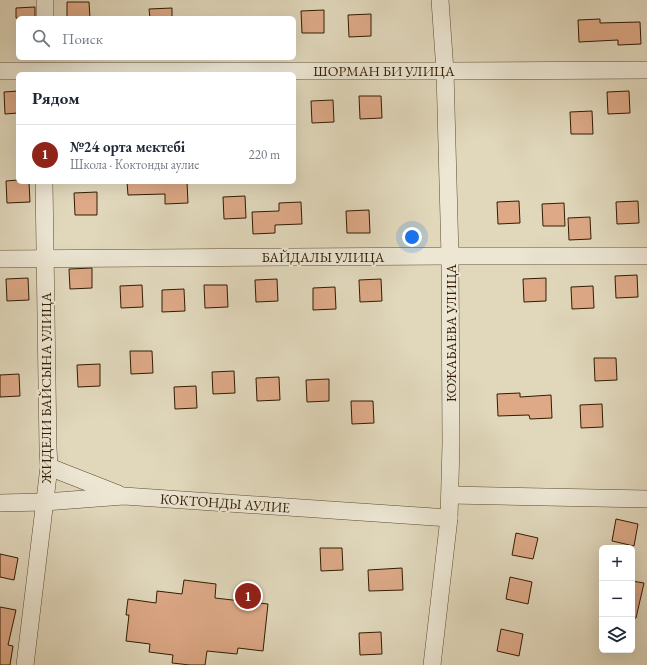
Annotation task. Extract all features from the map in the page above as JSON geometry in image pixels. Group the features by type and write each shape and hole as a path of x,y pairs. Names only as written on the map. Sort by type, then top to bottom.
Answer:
{"street":[{"path":"44,16 45,0"},
{"name":"КОЖАБАЕВА УЛИЦА","path":"432,665 449,518 451,444 450,256 445,71 440,0"},
{"name":"ШОРМАН БИ УЛИЦА","path":"0,71 43,68 445,71 647,70"},
{"name":"ЖИДЕЛИ БАЙСЫНА УЛИЦА","path":"25,665 49,468 44,184"},
{"name":"БАЙДАЛЫ УЛИЦА","path":"0,259 647,256"},
{"path":"49,468 124,496"},
{"path":"450,495 647,498"},
{"name":"КОКТОНДЫ АУЛИЕ","path":"0,503 45,502 124,496 449,518"}],"building":[{"path":"67,2 89,2 90,16 67,16"},
{"path":"35,7 35,16 16,16 16,8"},
{"path":"172,8 172,16 150,16 149,9"},
{"path":"324,10 324,33 302,33 301,11"},
{"path":"371,14 371,36 349,37 348,15"},
{"path":"600,19 600,23 640,22 641,44 618,45 618,40 579,42 578,20"},
{"path":"16,91 16,113 5,114 4,92"},
{"path":"629,91 630,113 608,114 607,92"},
{"path":"359,96 381,96 382,118 360,119"},
{"path":"333,100 334,122 312,123 311,101"},
{"path":"592,111 593,134 571,134 570,112"},
{"path":"16,180 16,184 29,184 30,202 7,203 6,181"},
{"path":"127,184 187,184 188,203 165,204 165,194 128,195"},
{"path":"97,192 97,215 75,215 74,193"},
{"path":"245,196 246,218 224,219 223,197"},
{"path":"519,201 520,223 498,224 497,202"},
{"path":"638,201 639,223 617,224 616,202"},
{"path":"301,202 302,224 275,225 275,233 253,234 252,212 279,211 279,203"},
{"path":"564,203 565,226 543,226 542,204"},
{"path":"369,210 370,233 347,233 346,211"},
{"path":"590,217 591,239 569,240 568,218"},
{"path":"92,268 92,288 70,289 69,269"},
{"path":"637,275 638,297 616,298 615,276"},
{"path":"28,278 29,300 7,301 6,279"},
{"path":"546,278 546,301 524,302 523,279"},
{"path":"277,279 278,301 256,302 255,280"},
{"path":"381,279 382,301 360,302 359,280"},
{"path":"142,285 143,307 121,308 120,286"},
{"path":"204,285 227,285 228,307 205,308"},
{"path":"593,286 594,308 572,309 571,287"},
{"path":"335,287 336,309 313,310 313,288"},
{"path":"184,289 185,311 162,312 162,290"},
{"path":"130,351 152,351 153,373 131,374"},
{"path":"594,358 616,358 617,380 595,381"},
{"path":"100,364 100,386 78,387 77,365"},
{"path":"234,371 235,393 213,394 212,372"},
{"path":"19,374 20,396 0,397 0,375"},
{"path":"279,377 280,400 257,401 256,378"},
{"path":"329,379 329,401 307,402 306,380"},
{"path":"196,386 197,408 175,409 174,387"},
{"path":"520,393 520,397 551,395 552,418 530,419 529,415 498,416 497,394"},
{"path":"351,401 373,401 374,423 352,424"},
{"path":"602,404 603,427 581,428 580,405"},
{"path":"616,519 638,524 634,545 612,541"},
{"path":"516,533 538,538 533,559 512,555"},
{"path":"320,548 342,548 343,570 321,571"},
{"path":"0,554 18,558 14,580 0,577"},
{"path":"402,568 403,590 369,591 368,570"},
{"path":"510,577 532,582 528,604 506,599"},
{"path":"184,580 216,584 215,598 268,604 263,651 238,648 237,654 207,651 205,665 190,665 172,663 173,655 149,652 150,644 126,641 129,615 126,615 128,599 156,603 157,591 182,594"},
{"path":"635,582 644,583 635,618"},
{"path":"0,607 16,610 8,645 13,646 10,665 0,665"},
{"path":"501,629 523,634 519,656 497,651"},
{"path":"381,632 382,654 360,655 359,633"}],"place":[{"name":"№24 орта мектебі","path":"248,596"}]}
